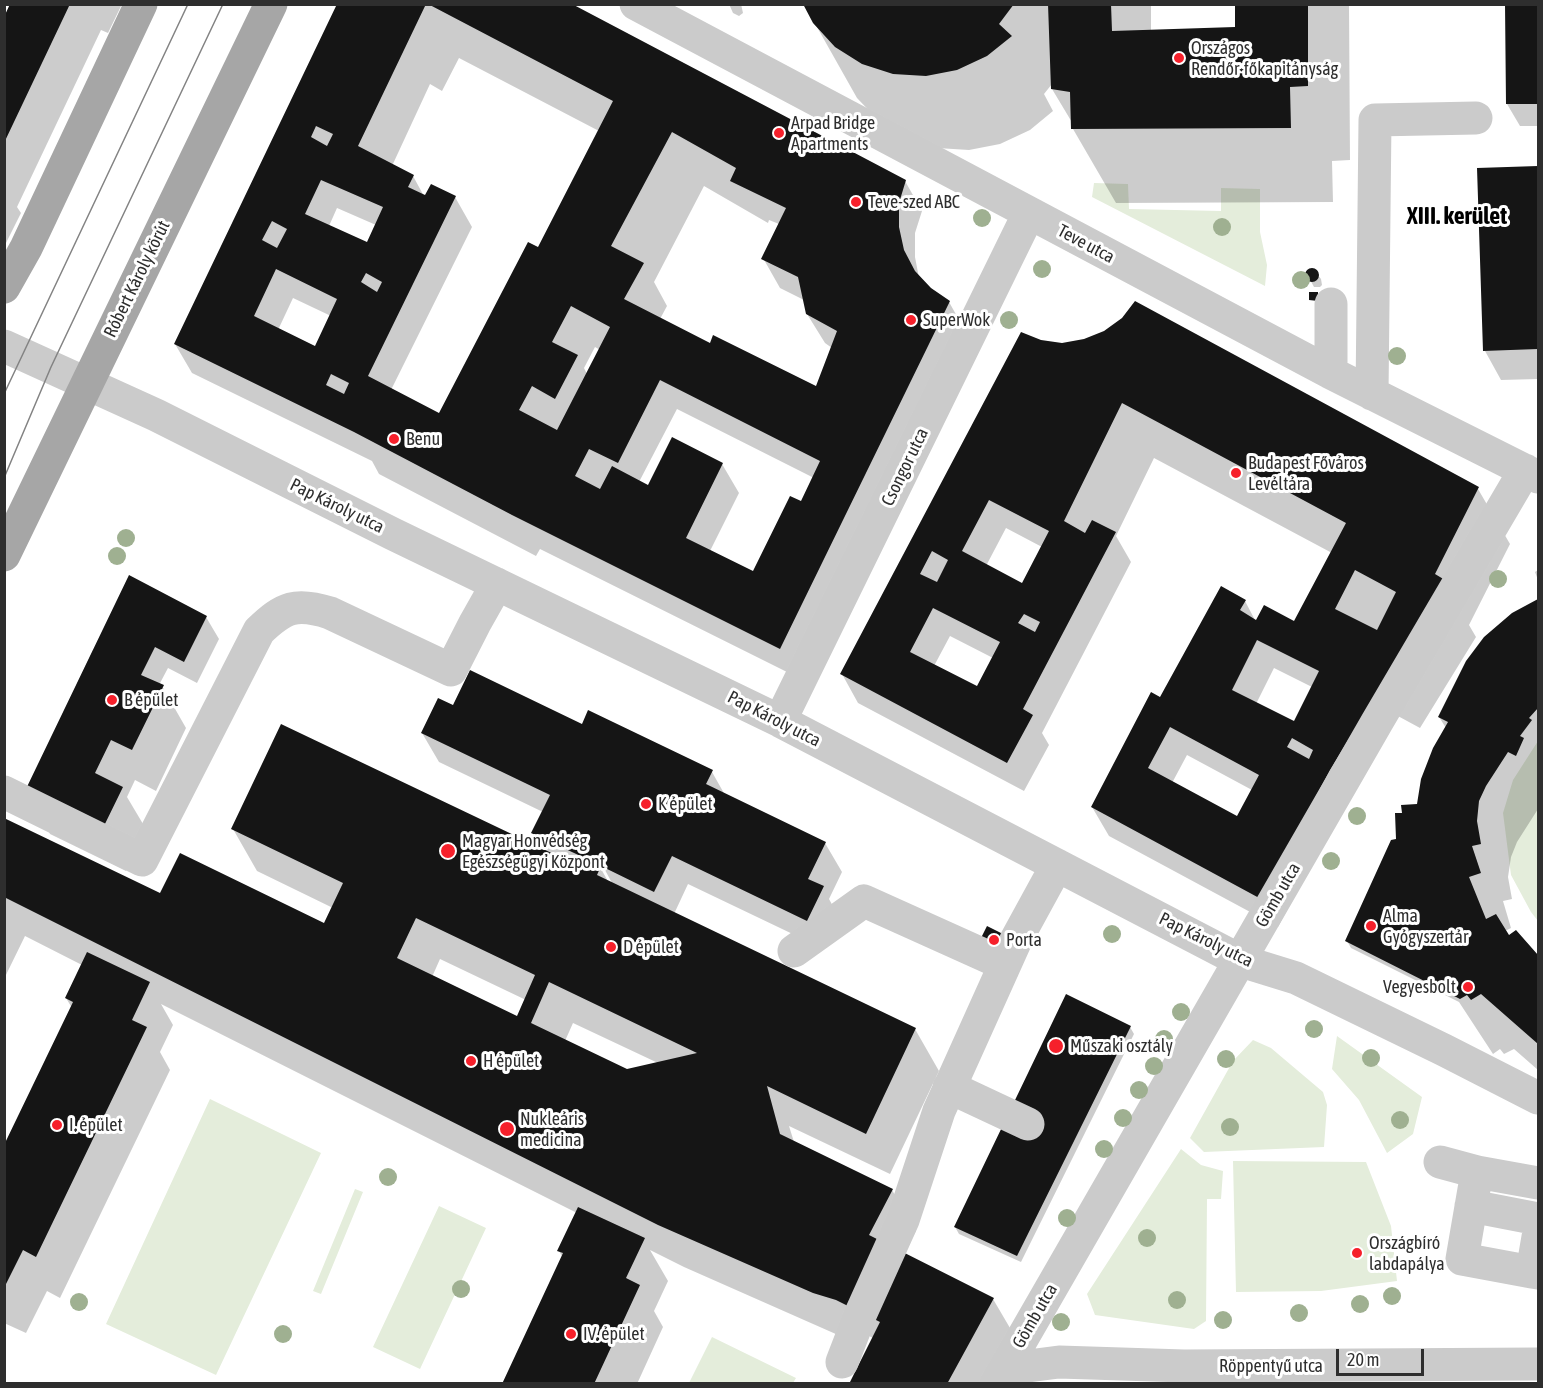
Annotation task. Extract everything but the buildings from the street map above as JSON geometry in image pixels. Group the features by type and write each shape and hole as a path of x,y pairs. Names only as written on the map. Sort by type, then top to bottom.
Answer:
{"main road":[{"path":"4,287 26,248 141,4"},
{"name":"Róbert Károly körút","path":"4,555 271,4"}],"street":[{"name":"Teve utca","path":"636,4 1330,374 1532,473"},
{"path":"1372,394 1375,120 1476,118"},
{"name":"Csongor utca","path":"780,721 1029,213"},
{"path":"1330,374 1331,304"},
{"name":"Pap Károly utca","path":"4,346 87,383 780,721 1241,961 1296,978 1539,1098"},
{"name":"Gömb utca","path":"1000,1376 1377,722 1532,473"},
{"path":"4,792 142,860 259,631 275,616 293,607 310,606 330,613 451,670 474,623 497,584"},
{"path":"842,1362 861,1313 903,1220 949,1087 1033,907 1057,865"},
{"path":"794,951 864,901 968,946 995,960 1003,969"},
{"path":"949,1087 1028,1124"},
{"path":"1440,1162 1477,1172 1539,1183"},
{"path":"1477,1172 1462,1259 1535,1273 1539,1237"},
{"path":"1471,1206 1539,1219"},
{"name":"Röppentyű utca","path":"1000,1376 1059,1362 1425,1374 1539,1364"}],"green space":[{"path":"1094,183 1128,184 1129,209 1221,211 1221,188 1260,189 1260,232 1267,265 1265,286 1092,197"},
{"path":"1538,741 1538,921 1511,875 1503,813 1513,780"},
{"path":"1337,1036 1422,1097 1413,1134 1387,1153 1359,1100 1332,1069"},
{"path":"1253,1040 1271,1048 1323,1092 1327,1105 1324,1147 1204,1152 1190,1138 1233,1061"},
{"path":"210,1099 321,1153 216,1375 106,1324"},
{"path":"1181,1149 1201,1165 1223,1171 1221,1199 1207,1199 1206,1321 1194,1329 1095,1315 1087,1294"},
{"path":"1233,1161 1366,1162 1391,1226 1397,1281 1321,1291 1236,1292"},
{"path":"355,1189 363,1192 321,1294 313,1291"},
{"path":"439,1206 486,1228 420,1369 373,1347"},
{"path":"712,1337 796,1378 793,1383 689,1383"}],"tram line":[{"path":"4,394 188,4"},
{"path":"4,478 51,367 223,4"}],"place":[{"name":"Országos Rendőr-főkapitányság","path":"1179,58"},
{"name":"Arpad Bridge Apartments","path":"779,133"},
{"name":"Teve-szed ABC","path":"856,202"},
{"name":"SuperWok","path":"911,320"},
{"name":"Benu","path":"394,439"},
{"name":"Budapest Főváros Levéltára","path":"1236,473"},
{"name":"B épület","path":"112,700"},
{"name":"K épület","path":"646,804"},
{"name":"Magyar Honvédség Egészségügyi Központ","path":"448,851"},
{"name":"Alma Gyógyszertár","path":"1371,926"},
{"name":"Porta","path":"994,940"},
{"name":"D épület","path":"611,947"},
{"name":"Vegyesbolt","path":"1468,987"},
{"name":"Műszaki osztály","path":"1056,1046"},
{"name":"H épület","path":"471,1061"},
{"name":"I. épület","path":"57,1125"},
{"name":"Nukleáris medicina","path":"507,1129"},
{"name":"Országbíró labdapálya","path":"1357,1253"},
{"name":"IV. épület","path":"571,1334"}],"district":[{"name":"XIII. kerület","path":"1457,216"}]}
